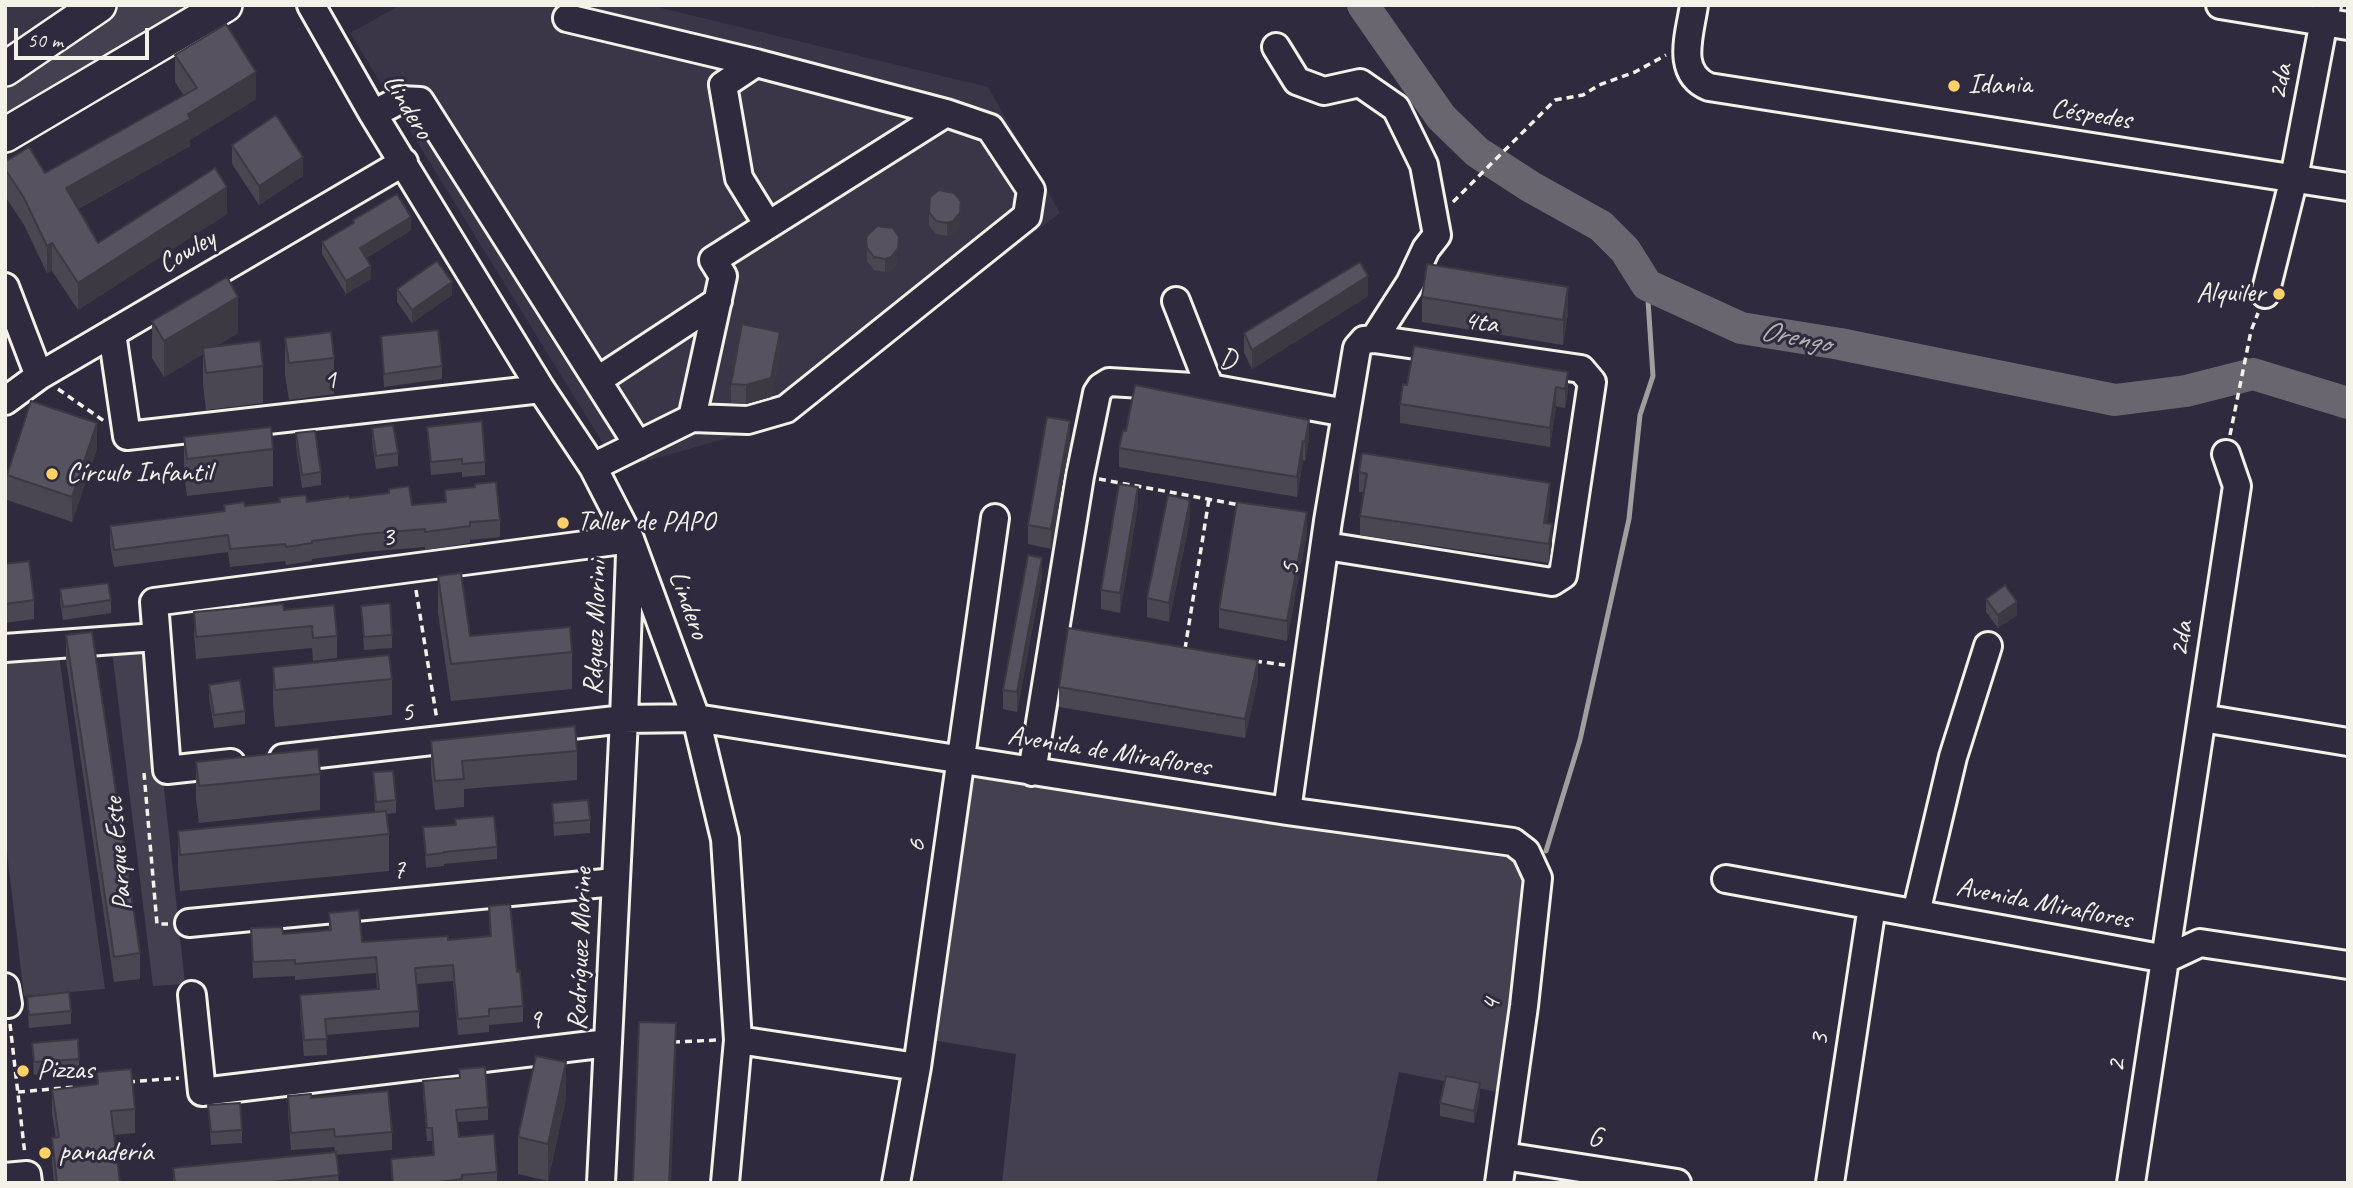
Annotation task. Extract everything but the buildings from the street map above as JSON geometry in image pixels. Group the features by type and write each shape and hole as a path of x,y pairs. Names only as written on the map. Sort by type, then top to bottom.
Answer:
{"main road":[{"path":"5,69 99,5"},
{"path":"5,135 225,5"}],"street":[{"name":"Lindero","path":"311,5 373,114 541,388 593,467 630,539 696,718 725,839 738,1040 725,1183"},
{"path":"1688,47 1694,5"},
{"path":"2220,5 2333,18"},
{"path":"566,18 756,63 946,113 990,128 1031,190 1027,216 786,409 748,421 692,418 593,467"},
{"name":"2da","path":"2264,294 2333,18"},
{"path":"1276,47 1297,81 1324,91 1360,83 1396,108 1424,165 1437,235"},
{"name":"Céspedes","path":"1688,47 1691,75 1698,82 1709,86 2348,187"},
{"path":"756,63 723,85 739,177 768,225"},
{"path":"373,114 400,100 420,101 638,445"},
{"path":"692,418 723,276 713,260 946,113"},
{"name":"Cowley","path":"5,401 39,376 404,162"},
{"name":"5","path":"1287,811 1357,348 1369,339 1410,284 1426,249 1437,235"},
{"path":"5,287 39,376"},
{"path":"598,380 718,301"},
{"path":"1175,301 1210,388"},
{"path":"112,333 127,436"},
{"name":"4ta","path":"1326,546 1552,582 1563,575 1592,382 1587,374 1581,369 1369,339"},
{"name":"D","path":"1080,476 1097,393 1109,382 1210,388 1346,413"},
{"name":"1","path":"127,436 541,388"},
{"name":"2da","path":"2166,959 2237,486 2226,454"},
{"path":"1032,772 1080,476"},
{"name":"6","path":"896,1183 962,761 995,518"},
{"name":"3","path":"156,637 154,602 630,539"},
{"name":"Rdguez Morini","path":"624,719 630,539"},
{"path":"5,648 156,637 167,770"},
{"path":"1916,913 1953,757 1988,646"},
{"name":"5","path":"167,770 624,719 696,718"},
{"name":"Avenida de Miraflores","path":"696,718 1287,811 1513,842"},
{"path":"2202,718 2348,742"},
{"name":"Rodríguez Morine","path":"601,1183 624,719"},
{"name":"4","path":"1499,1183 1538,878 1525,852 1513,842"},
{"name":"Avenida Miraflores","path":"1726,879 2166,959"},
{"name":"7","path":"189,923 615,882"},
{"name":"3","path":"1830,1183 1872,906"},
{"path":"2166,959 2200,943 2348,965"},
{"name":"2","path":"2131,1183 2166,959"},
{"path":"192,995 202,1092"},
{"path":"738,1040 916,1067"},
{"name":"9","path":"202,1092 608,1044"},
{"name":"G","path":"1504,1156 1676,1183"}],"path":[{"path":"1437,235 1446,223 1449,207 1555,100 1583,95 1677,49 1688,47"},
{"path":"2226,454 2251,331"},
{"path":"39,376 127,436"},
{"path":"1080,476 1249,506"},
{"path":"1184,650 1209,499"},
{"path":"412,567 440,741"},
{"path":"1253,660 1308,669"},
{"name":"Parque Este","path":"167,770 144,769 157,925 189,923"},
{"path":"6,998 18,1092 20,1178"},
{"path":"673,1042 738,1040"},
{"path":"121,1083 186,1077 202,1092"},
{"path":"18,1092 82,1086"}],"shaded area":[{"path":"5,5 71,5 5,48"},
{"path":"99,5 225,5 5,135 5,69"},
{"path":"401,5 649,5 988,87 1060,213 788,421 620,471 350,33"},
{"path":"149,648 185,984 153,986 112,651"},
{"path":"59,655 105,989 24,996 5,836 5,659"},
{"path":"962,761 1513,842 1538,878 1512,1095 1399,1072 1376,1183 1002,1183 1016,1054 920,1038"}],"waterway":[{"name":"Orengo","path":"1363,5 1441,117 1477,152 1531,187 1601,226 1625,250 1647,285 1741,328 1840,344 2115,400 2186,391 2253,374 2348,403"},
{"path":"1546,851 1580,740 1629,519 1640,415 1653,376 1647,285"}],"place":[{"name":"Idania","path":"1954,86"},
{"name":"Alquiler","path":"2279,294"},
{"name":"Círculo Infantil","path":"52,474"},
{"name":"Taller de PAPO","path":"563,523"},
{"name":"Pizzas","path":"23,1071"},
{"name":"panadería","path":"45,1153"}]}
